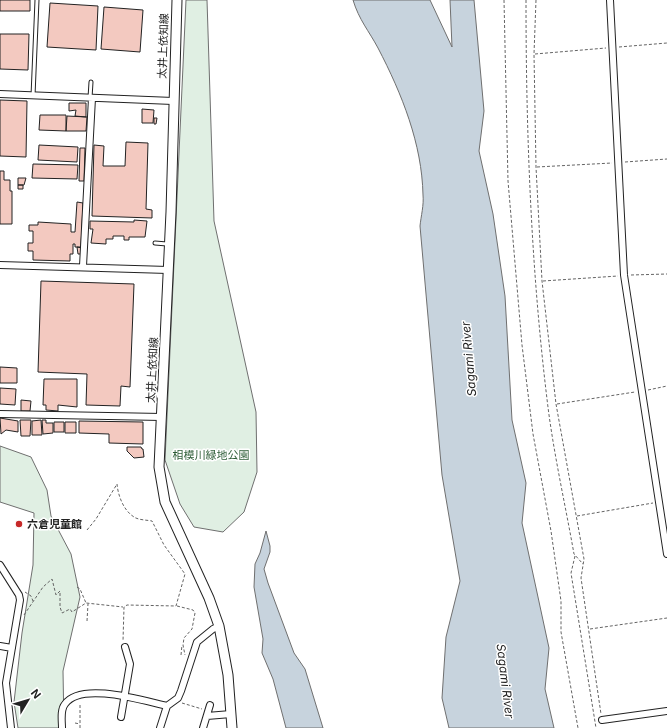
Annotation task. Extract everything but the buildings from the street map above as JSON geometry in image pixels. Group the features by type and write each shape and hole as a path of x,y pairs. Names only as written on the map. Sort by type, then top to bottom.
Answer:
{"main road":[{"name":"太井上依知線","path":"177,0 168,270 159,467 165,502 210,598 219,626 228,675 232,728"}],"street":[{"path":"610,0 617,162 624,276 667,554"},
{"path":"0,94 173,101"},
{"path":"84,266 91,98"},
{"path":"0,265 84,266 168,270"},
{"path":"0,414 162,418"},
{"path":"0,565 19,595 20,600 12,648 3,682 11,728"},
{"path":"160,728 167,706 178,698 189,669 196,642 219,626"},
{"path":"0,646 12,648"},
{"path":"122,717 130,664 125,647"},
{"path":"62,728 62,711 64,704 74,696 100,694 126,697 167,706"},
{"path":"203,728 209,711 231,714"},
{"path":"602,720 667,711"}],"lane":[{"path":"32,96 37,0"},
{"path":"91,82 91,98"},
{"path":"155,243 169,244"},
{"path":"153,387 159,399 162,400"}],"path":[{"path":"504,0 508,181 522,345 533,434 560,593 561,632 578,728"},
{"path":"526,0 526,100 534,277 547,400 575,555 571,573 596,728"},
{"path":"536,0 534,54 536,167 542,281 556,404 584,559 581,578 590,629 602,720"},
{"path":"534,54 667,43"},
{"path":"536,167 667,159"},
{"path":"542,281 667,274"},
{"path":"556,404 667,386"},
{"path":"87,530 96,519 115,484 118,496 126,509 134,517 152,521 162,539 164,546 183,570 185,574 176,606"},
{"path":"576,516 659,502"},
{"path":"575,555 584,564"},
{"path":"16,623 20,621 43,587 52,579 56,595 60,591 61,612 64,610 68,612 70,609 72,612 87,603 124,607 127,604 176,606 193,610 195,613 192,629 184,638 181,655"},
{"path":"77,587 87,603 87,621"},
{"path":"124,607 122,640 125,647"},
{"path":"590,629 667,618"},
{"path":"183,645 189,669"},
{"path":"79,695 80,728"},
{"path":"174,701 209,711"},
{"path":"75,723 80,724"}],"green space":[{"name":"相模川緑地公園","path":"186,0 207,0 214,221 256,412 257,472 244,512 223,532 194,527 180,504 165,460"},
{"path":"0,446 31,457 47,490 51,516 71,554 80,597 63,671 64,728 18,728 14,702 22,633 33,565 34,513 0,502"}],"water":[{"name":"Sagami River","path":"353,0 430,0 452,47 450,0 474,0 484,111 479,151 493,214 505,296 512,420 526,483 522,523 549,648 545,689 554,728 449,728 442,698 446,637 460,581 442,475 420,226 423,203 422,176 415,138 403,101 387,65 361,19"},
{"path":"266,531 270,552 264,569 268,583 294,653 305,669 323,728 286,728 273,679 262,653 263,639 254,587 255,564 260,553"}],"place":[{"name":"六倉児童館","path":"19,524"}]}
